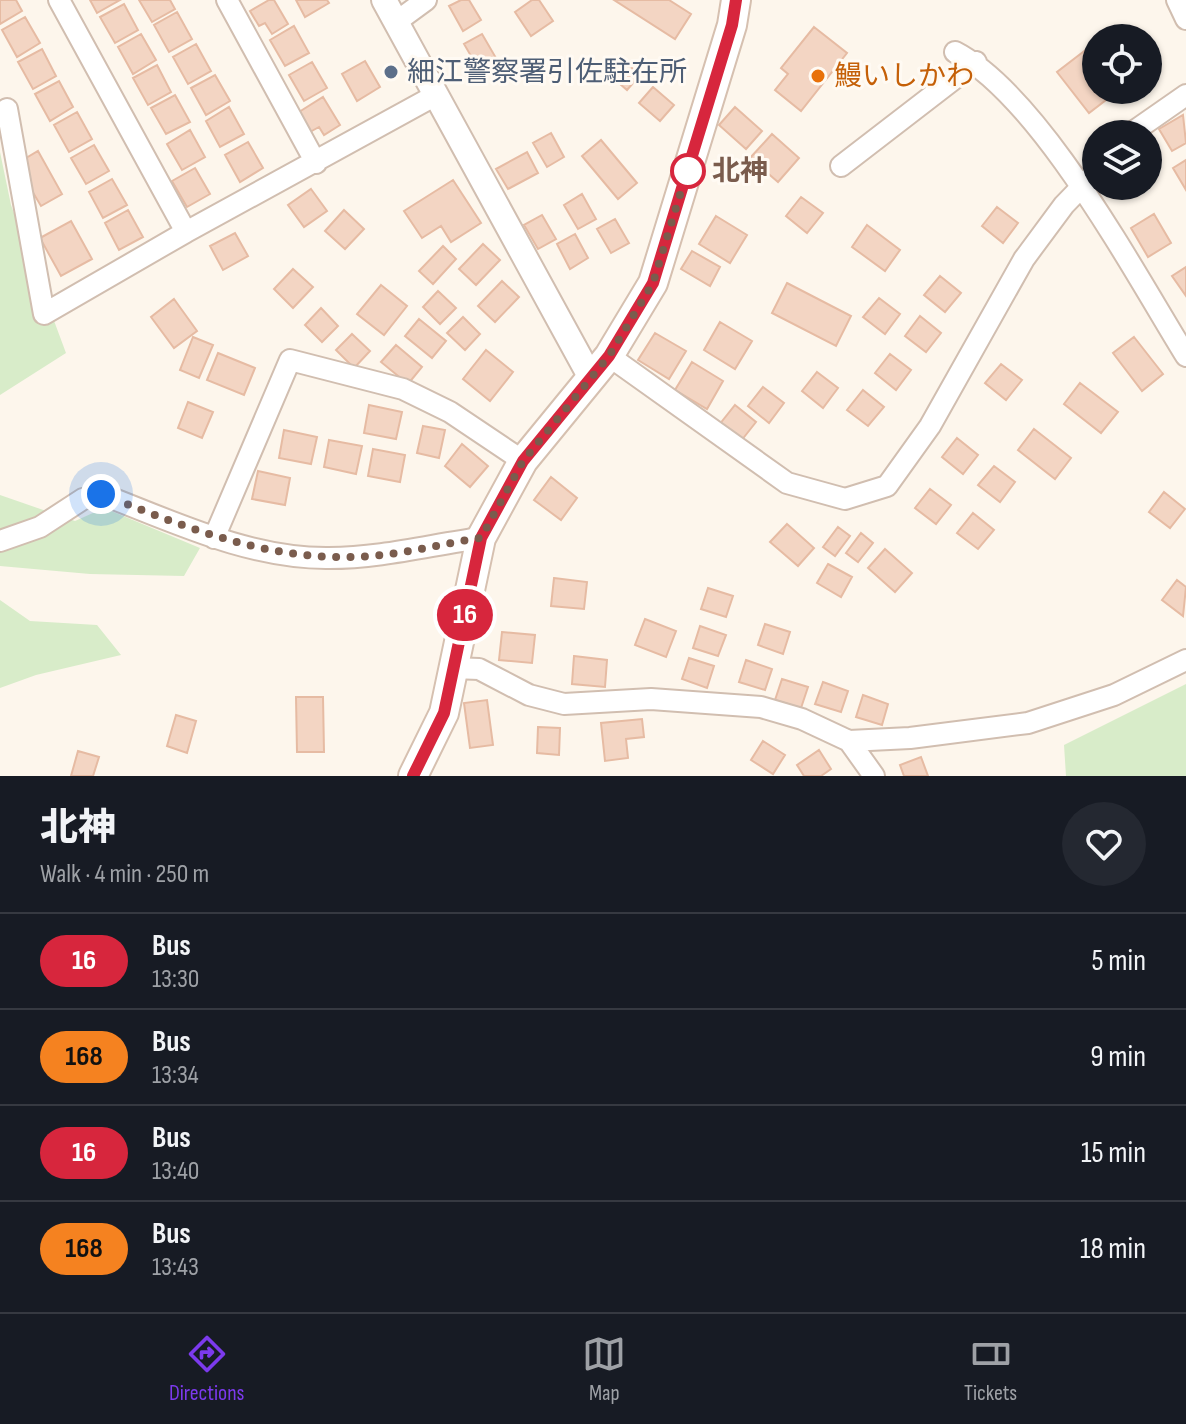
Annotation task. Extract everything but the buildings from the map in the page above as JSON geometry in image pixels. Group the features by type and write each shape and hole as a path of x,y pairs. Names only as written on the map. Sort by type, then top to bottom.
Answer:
{"main road":[{"path":"413,776 444,713 481,538 523,461 600,367 653,283 732,25 736,0"}],"street":[{"path":"59,0 186,232"},
{"path":"227,0 316,163"},
{"path":"384,0 436,95 600,367 787,483 845,499 887,486 930,426 1024,259 1081,188"},
{"path":"396,22 426,0"},
{"path":"1177,0 1186,19"},
{"path":"955,52 976,62 1017,102 1081,188 1186,356"},
{"path":"841,166 976,62"},
{"path":"7,109 44,314 436,95"},
{"path":"1150,120 1186,95"},
{"path":"214,538 290,360 403,389 450,412 523,461"},
{"path":"0,541 40,527 83,499 101,494 214,538 271,552 326,558 375,556 481,538"},
{"path":"453,668 479,669 529,695 564,704 651,699 761,707 802,719 849,741 910,738 1028,723 1114,695 1186,660"},
{"path":"849,741 874,776"}],"green space":[{"path":"0,152 11,205 66,353 0,395"},
{"path":"0,495 75,521 104,508 200,548 184,576 90,574 0,566"},
{"path":"0,600 30,621 97,625 121,655 36,675 0,688"},
{"path":"1186,684 1186,776 1066,776 1064,745"}],"bus line":[{"name":"16","path":"413,776 444,713 481,538 523,461 609,356 653,283 732,25 736,0"}],"place":[{"name":"細江警察署引佐駐在所","path":"391,72"},
{"name":"鰻いしかわ","path":"818,76"},
{"name":"北神","path":"688,171"}],"route":[{"path":"101,494 214,538 271,552 326,558 375,556 481,538 523,461 609,356 653,283 690,162 688,171"}]}
